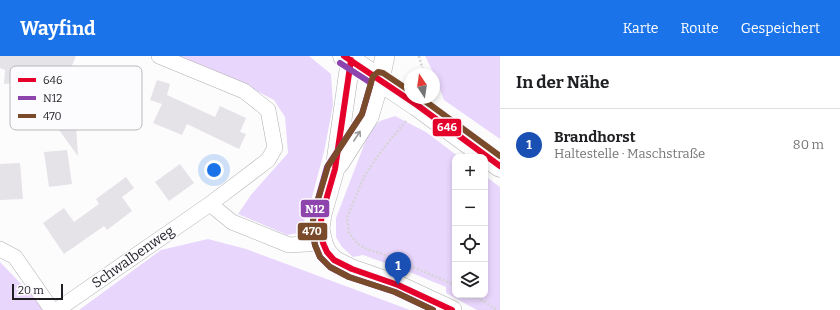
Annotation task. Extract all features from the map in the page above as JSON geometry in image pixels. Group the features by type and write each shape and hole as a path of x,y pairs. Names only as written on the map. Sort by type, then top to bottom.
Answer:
{"main road":[{"path":"349,57 500,166"}],"street":[{"name":"Schwalbenweg","path":"57,310 210,204 268,160 275,148 268,110 244,91 159,56"},
{"path":"336,169 369,117 380,80 385,56"},
{"path":"349,57 336,169 322,214 320,230 323,243 327,252 334,260 352,269 398,285 452,310"},
{"path":"210,204 232,222 289,245 323,243"},
{"path":"0,249 15,257 52,310"}],"path":[{"path":"419,56 422,68"},
{"path":"417,105 364,175 348,217 349,233 357,243 366,249 380,253 452,284"},
{"path":"479,298 497,310"}],"shaded area":[{"path":"172,56 309,56 331,74 333,105 324,152 308,212 299,233 287,235 238,214 251,195 288,153 285,117 274,100 238,81"},
{"path":"425,56 500,56 500,139 444,100 440,90 440,68 431,68"},
{"path":"395,116 426,132 455,154 452,154 452,296 446,293 446,287 407,271 363,255 353,257 342,247 336,237 336,218 369,132 380,121"},
{"path":"488,178 500,187 500,310 477,310 455,298 488,298"},
{"path":"208,239 246,249 410,310 79,310 161,250"},
{"path":"0,262 46,310 0,310"}],"building":[{"path":"0,56 76,56 72,66 10,66 10,83 4,84 5,70 0,68"},
{"path":"157,80 170,84 167,95 215,117 220,106 246,118 240,132 246,134 239,149 187,124 182,135 153,123 162,104 150,100"},
{"path":"59,130 76,130 78,156"},
{"path":"67,150 72,184 49,187 44,152"},
{"path":"20,163 23,199 0,200 0,164"},
{"path":"180,164 194,183 169,201 155,182"},
{"path":"126,177 134,188 122,197 132,211 107,230 104,226 64,254 43,223 64,208 74,222 99,204 96,199"}],"transit line":[{"name":"646","path":"344,56 417,105 500,166"},
{"name":"646","path":"351,60 335,169 322,214 320,229 323,243 327,252 334,260 352,269 398,285 452,310"},
{"name":"N12","path":"340,63 371,83 362,114 327,167 314,213 312,229 315,245 320,257 330,267 349,277 395,292 433,310"},
{"name":"470","path":"404,87 383,73 378,72 373,76 362,114 328,166 314,213 312,229 315,245 320,257 330,267 349,277 395,292 433,310"},
{"name":"470","path":"429,104 500,156"}],"place":[{"name":"Brandhorst","path":"398,285"}]}
